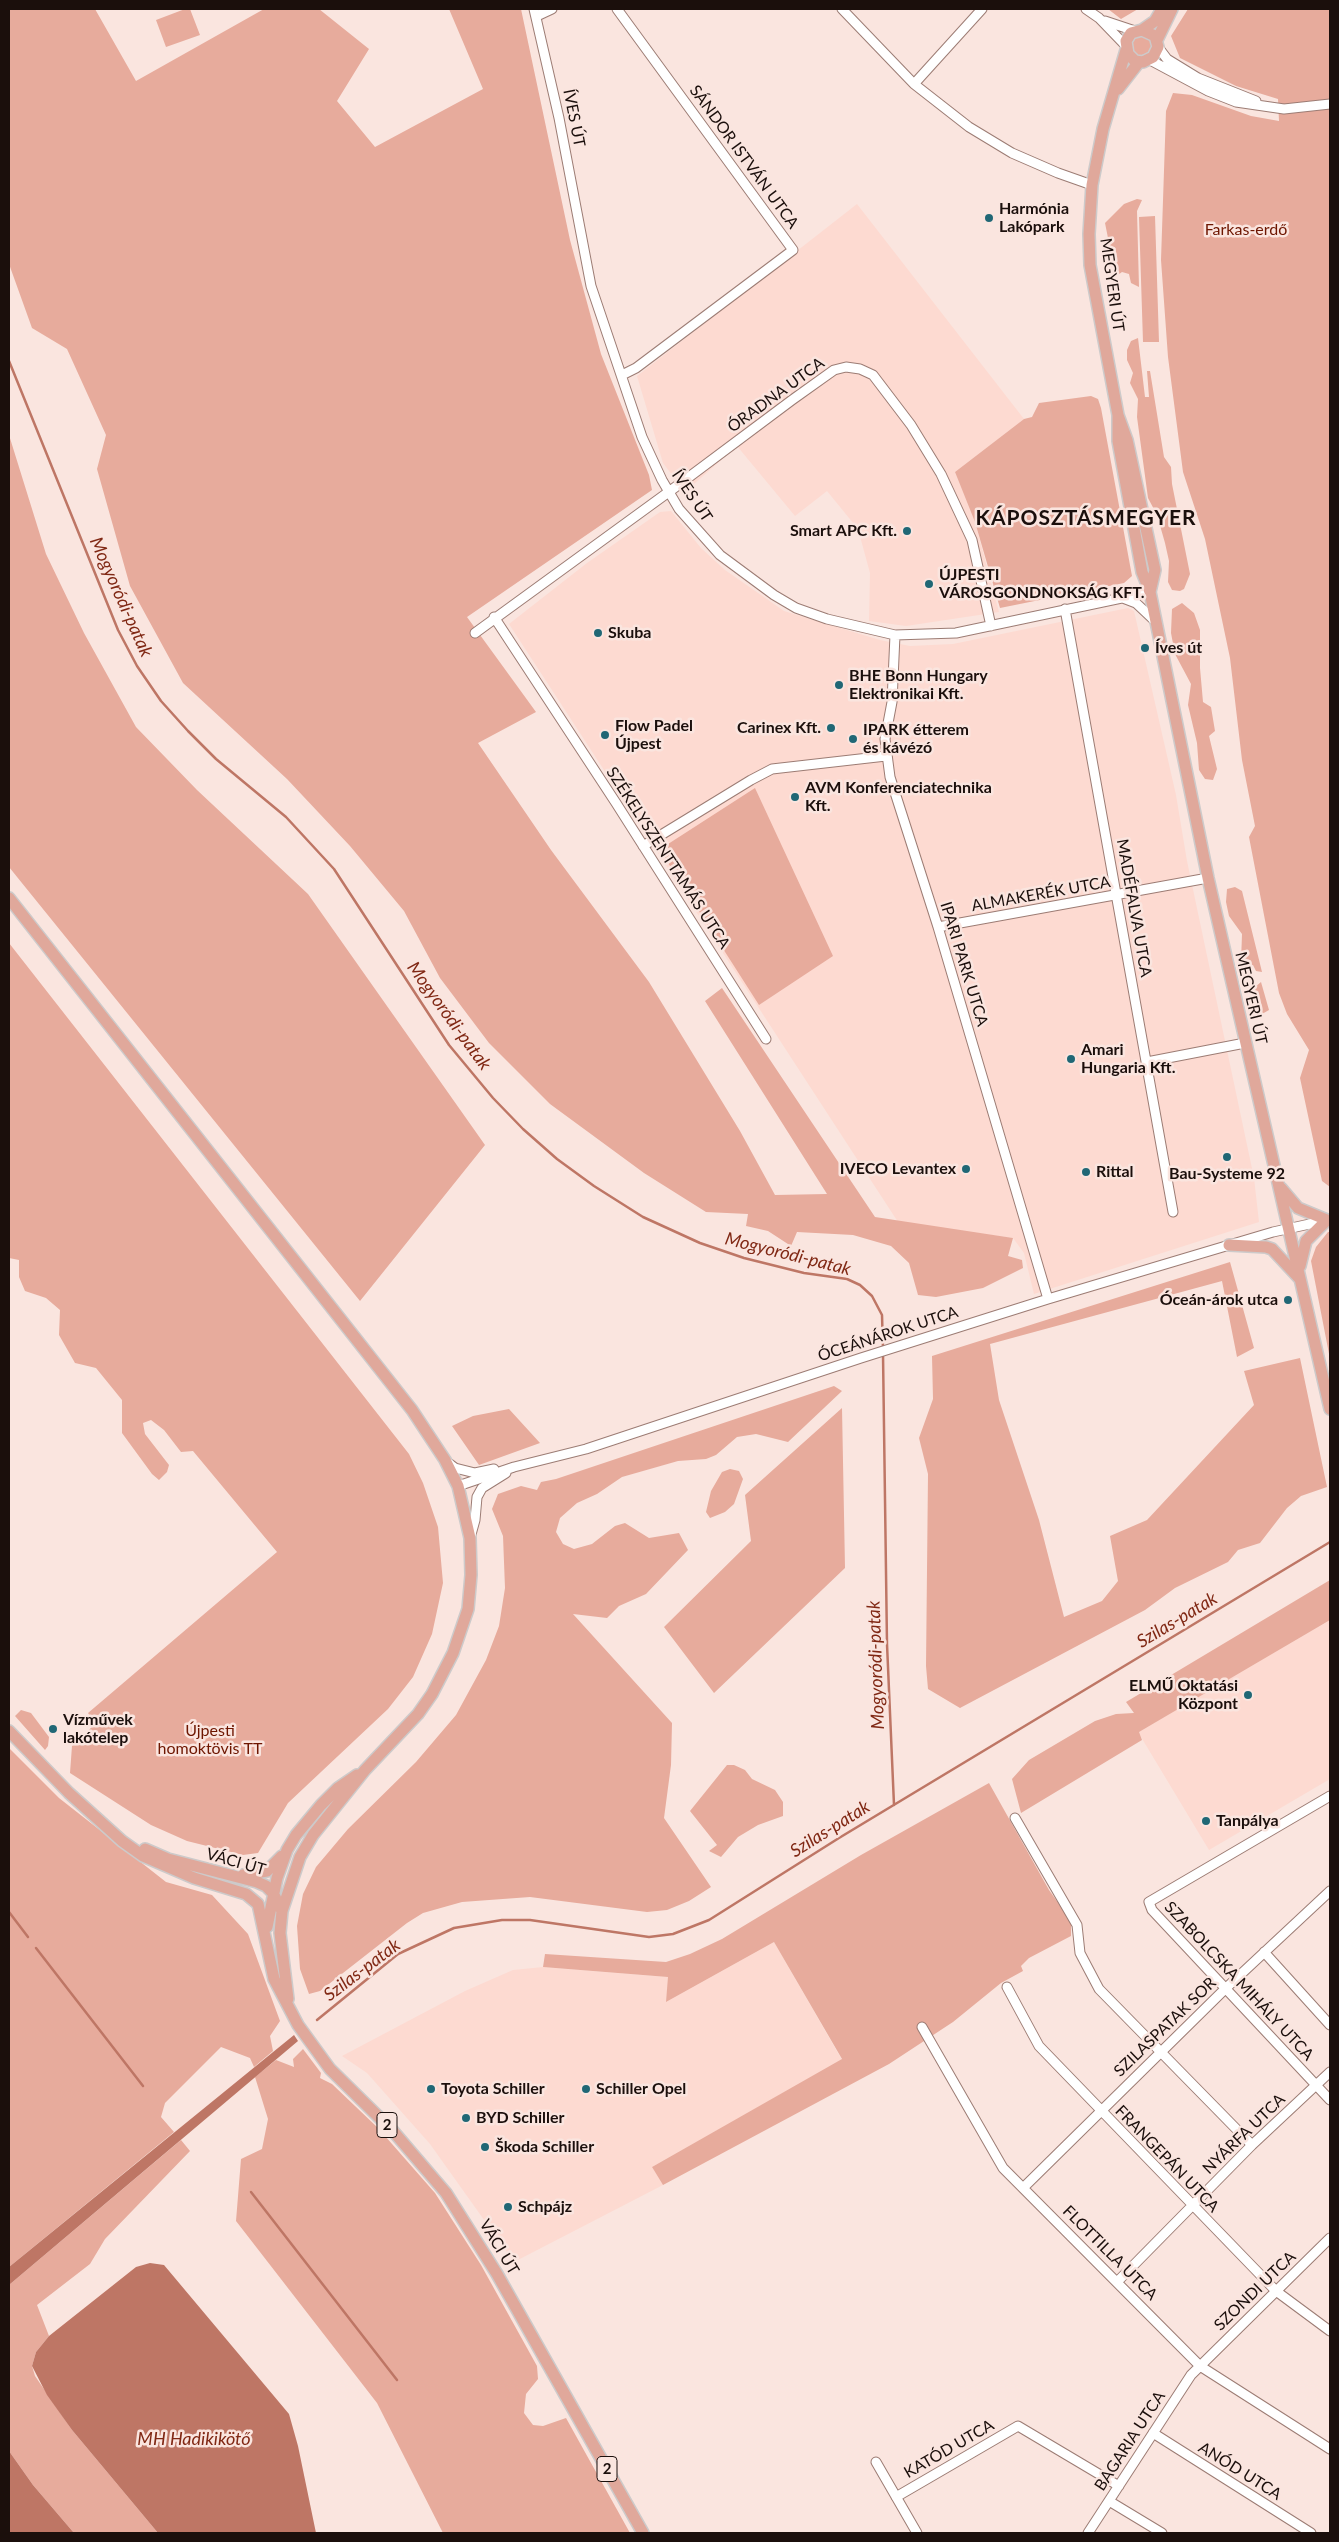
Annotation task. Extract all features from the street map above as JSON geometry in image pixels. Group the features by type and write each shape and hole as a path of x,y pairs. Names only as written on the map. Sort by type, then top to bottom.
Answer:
{"main road":[{"name":"MEGYERI ÚT","path":"1162,9 1155,21 1128,37 1103,129 1092,185 1089,234 1090,265 1118,415 1127,440 1155,570 1150,592 1154,620 1208,878 1330,1409"},
{"name":"MEGYERI ÚT","path":"1111,101 1128,74 1145,61 1158,43 1172,9"},
{"path":"1139,30 1151,32 1158,43"},
{"path":"1126,48 1131,58 1145,61"},
{"path":"9,898 412,1410 445,1460 458,1486 470,1538 471,1575 468,1609 453,1653 432,1694 418,1714 365,1770 313,1835 290,1883 282,1911"},
{"path":"1276,1177 1281,1189 1298,1208 1329,1220 1303,1246 1300,1279"},
{"path":"1229,1245 1272,1249 1300,1279"},
{"name":"VÁCI ÚT","path":"9,1731 69,1792 122,1841 150,1860 194,1878 246,1894 258,1904 266,1934 274,1979 298,2025 336,2075 393,2131 446,2194 497,2274 643,2533"},
{"path":"229,1873 250,1875 266,1871 287,1850 305,1822 320,1805 338,1788 365,1770"},
{"name":"VÁCI ÚT","path":"111,1829 146,1850 168,1859 229,1873 258,1882 273,1893 282,1911 280,1933 289,2005"},
{"path":"266,1934 273,1893 287,1850"},
{"path":"222,1886 273,1893 290,1883"}],"street":[{"path":"535,12 552,9"},
{"name":"SÁNDOR ISTVÁN UTCA","path":"617,9 793,250 636,368 622,375"},
{"path":"842,9 914,84 951,114 995,144 1046,168 1092,185"},
{"path":"914,84 982,9"},
{"path":"1086,9 1099,18 1126,48"},
{"name":"ÍVES ÚT","path":"535,12 559,118 591,286 642,437 668,492 679,509 720,555 796,608 827,619 895,635 956,632 1150,592"},
{"path":"1099,18 1139,30"},
{"path":"1158,43 1167,59 1198,78 1275,108"},
{"path":"1145,61 1221,97 1257,106 1275,108 1330,104"},
{"name":"ÓRADNA UTCA","path":"475,632 834,370 846,367 860,369 873,375 911,425 950,492 972,540 991,626"},
{"path":"1120,597 1136,604 1154,620"},
{"name":"MADÉFALVA UTCA","path":"1065,609 1173,1212"},
{"name":"SZÉKELYSZENTTAMÁS UTCA","path":"494,617 766,1039"},
{"name":"IPARI PARK UTCA","path":"895,635 886,756 890,777 938,927 1048,1299"},
{"path":"643,846 772,769 886,756"},
{"name":"ALMAKERÉK UTCA","path":"938,927 1208,878"},
{"path":"1147,1062 1245,1043"},
{"name":"ÓCEÁNÁROK UTCA","path":"458,1486 514,1468 586,1449 900,1345 1048,1299 1288,1227 1329,1220"},
{"path":"445,1460 455,1468 475,1473 514,1468"},
{"path":"470,1538 475,1520 477,1497 482,1488 514,1468"},
{"name":"SZABOLCSKA MIHÁLY UTCA","path":"1330,1796 1149,1902 1149,1907 1330,2100"},
{"path":"1015,1818 1077,1925 1080,1953 1099,1990 1160,2054 1252,2145"},
{"name":"SZILASPATAK SOR","path":"1023,2188 1225,1989 1330,1893"},
{"path":"1264,1952 1330,2025"},
{"name":"FRANGEPÁN UTCA","path":"1007,1987 1039,2046 1100,2111 1276,2292 1330,2331"},
{"name":"FLOTTILLA UTCA","path":"922,2027 1003,2168 1200,2366 1330,2449"},
{"name":"NYÁRFA UTCA","path":"1117,2282 1252,2145 1330,2072"},
{"name":"SZONDI UTCA","path":"1200,2366 1330,2238"},
{"name":"BAGARIA UTCA","path":"1088,2533 1191,2375 1200,2366"},
{"name":"KATÓD UTCA","path":"896,2497 1018,2426 1119,2486"},
{"name":"ANÓD UTCA","path":"1153,2433 1311,2533"},
{"path":"876,2462 917,2533"},
{"path":"1109,2501 1162,2533"}],"shaded area":[{"path":"857,204 1024,419 955,472 975,522 999,612 906,626 869,621 870,573 858,529 827,491 795,516 737,446 685,492 663,463 637,376"},
{"path":"671,511 701,548 725,570 784,611 880,640 910,646 953,644 1128,608 1134,611 1176,795 1187,861 1254,1178 1259,1222 1034,1294 1024,1253 1013,1238 898,1222 509,624 587,563 660,512"},
{"path":"1330,1620 1330,1779 1209,1850 1138,1732"},
{"name":"Schiller Opel","path":"774,1942 842,2060 652,2167 663,2185 514,2262 430,2144 367,2073 342,2056 465,1991 513,1970 543,1967 669,1977 666,2002"}],"green space":[{"path":"9,9 95,9 136,81 264,9 319,9 369,49 337,101 375,147 483,89 449,9 521,9 570,240 601,354 649,475 652,490 467,617 536,712 478,743 551,850 649,982 740,1131 775,1195 827,1194 705,1001 722,988 875,1217 1013,1238 1008,1256 1022,1260 1023,1268 983,1288 936,1297 918,1295 909,1263 891,1246 853,1235 797,1232 791,1246 768,1231 746,1226 748,1214 706,1212 644,1173 550,1104 489,1043 440,978 404,911 350,846 287,779 183,683 130,586 97,469 106,435 67,349 32,328 9,264"},
{"path":"185,9 190,9 200,35 166,47 156,20"},
{"path":"1108,9 1138,9 1121,19"},
{"name":"Farkas-erdő","path":"1188,9 1330,9 1330,1187 1322,1181 1300,1078 1309,1050 1287,1014 1279,993 1249,837 1255,826 1242,760 1230,658 1205,539 1183,472 1168,357 1161,260 1166,111 1173,93 1192,95 1251,116 1279,121 1278,99 1236,86 1180,58 1171,36"},
{"path":"1142,36 1149,39 1152,46 1149,53 1142,56 1135,53 1132,46 1135,39"},
{"path":"1137,199 1142,200 1137,211 1139,287 1131,283 1129,274 1122,272 1115,277 1108,273 1105,260 1109,243 1105,223 1124,204"},
{"path":"1155,216 1159,342 1143,342 1139,217"},
{"path":"1138,338 1145,397 1149,397 1147,371 1150,371 1164,457 1171,467 1172,484 1190,574 1184,589 1180,591 1172,590 1168,582 1169,561 1165,543 1157,515 1148,498 1137,417 1138,399 1130,383 1133,373 1127,360 1127,350 1131,341"},
{"path":"1091,396 1098,399 1101,408 1132,576 1124,583 1000,608 975,522 955,472 1024,419 1032,417 1039,403"},
{"path":"9,435 46,554 84,633 136,727 197,790 308,894 485,1145 360,1301 9,867"},
{"path":"1182,603 1194,613 1200,630 1200,668 1203,702 1211,707 1215,731 1209,736 1217,769 1213,780 1205,779 1199,770 1197,743 1188,705 1191,684 1175,654 1171,633 1172,609"},
{"path":"755,788 833,956 759,1005 663,855 667,851 665,846"},
{"path":"1235,887 1242,891 1262,972 1256,971 1253,965 1245,967 1241,962 1242,934 1229,916 1226,902 1227,889"},
{"name":"Újpesti homoktövis TT","path":"9,943 409,1454 423,1483 438,1527 443,1583 432,1634 413,1677 388,1709 288,1803 258,1853 243,1855 187,1841 151,1825 70,1773 72,1746 95,1724 88,1713 277,1552 193,1451 181,1452 164,1430 151,1420 143,1423 145,1434 169,1465 167,1472 159,1480 152,1474 122,1433 122,1400 96,1368 75,1363 59,1335 60,1310 46,1298 25,1291 19,1277 19,1260 9,1258"},
{"path":"1261,982 1269,1010 1262,1014 1250,1011 1248,1004 1254,988"},
{"path":"1330,1232 1330,1359 1311,1261 1316,1247"},
{"path":"1230,1262 1254,1348 1237,1357 1222,1281 990,1344 999,1400 1039,1520 1064,1617 1102,1601 1118,1581 1110,1536 1147,1520 1254,1405 1244,1371 1300,1358 1327,1487 1301,1496 1287,1508 1260,1543 1238,1550 1228,1562 1175,1588 1145,1610 960,1708 928,1689 926,1666 928,1474 919,1438 933,1399 932,1356"},
{"path":"834,1386 842,1391 788,1442 756,1434 737,1437 716,1455 706,1459 678,1461 622,1477 597,1494 577,1503 560,1518 556,1532 563,1544 574,1549 592,1544 615,1526 625,1523 649,1538 679,1533 688,1550 646,1594 619,1606 607,1618 573,1614 672,1723 671,1765 664,1818 711,1887 689,1901 667,1910 647,1912 530,1897 462,1902 423,1913 407,1923 320,1991 309,1994 300,1969 297,1926 303,1894 316,1867 348,1829 416,1762 456,1715 486,1660 499,1626 505,1588 503,1536 492,1509 498,1494 521,1486 537,1490 541,1482 556,1479"},
{"path":"842,1408 845,1568 714,1693 664,1627 751,1541 745,1495"},
{"path":"509,1409 540,1443 479,1465 452,1426 473,1416"},
{"path":"730,1469 739,1471 743,1479 734,1504 725,1512 710,1518 706,1512 711,1491 722,1472"},
{"path":"1330,1580 1330,1620 1139,1732 1142,1740 1021,1813 1012,1779 1029,1760 1095,1721 1116,1714 1134,1713 1126,1702"},
{"path":"21,1710 31,1713 49,1737 48,1746 45,1750 15,1716"},
{"path":"9,1748 59,1798 166,1882 212,1895 248,1934 280,2021 270,2036 273,2051 254,2067 250,2058 221,2047 165,2103 161,2117 174,2132 9,2267"},
{"path":"727,1765 734,1765 745,1770 752,1779 775,1790 783,1802 783,1816 758,1825 738,1837 721,1857 709,1851 717,1845 690,1811"},
{"path":"989,1783 1049,1890 1071,1921 1071,1936 1029,1958 1021,1966 1023,1971 1001,1983 953,2022 889,2064 663,2185 652,2167 842,2059 774,1942 666,2002 668,1977 543,1967 545,1954 666,1962 690,1954 722,1939 861,1855"},
{"path":"303,2049 321,2073 320,2078 332,2084 378,2128 435,2193 481,2265 537,2366 538,2379 526,2394 524,2413 533,2425 543,2426 566,2418 630,2533 443,2533 377,2403 236,2221 241,2159 262,2149 268,2119 255,2077 276,2060 294,2067 293,2059"},
{"path":"181,2140 190,2151 105,2239 90,2264 37,2305 49,2336 36,2352 32,2366 35,2376 72,2430 158,2533 74,2533 33,2485 9,2451 9,2285"}],"water":[{"path":"294,2035 298,2041 9,2285 9,2267"},
{"name":"MH Hadikikötő","path":"150,2263 164,2265 289,2414 298,2446 316,2533 158,2533 72,2430 47,2395 32,2366 36,2352 49,2336 136,2267"},
{"path":"9,2451 33,2485 74,2533 9,2533"}],"waterway":[{"name":"Mogyoródi-patak","path":"9,361 118,630 137,666 161,701 188,731 216,759 286,817 334,869 449,1045 493,1098 523,1129 557,1159 594,1186 643,1217 700,1243 744,1258 804,1273 847,1279 860,1285 872,1296 882,1315 883,1348"},
{"name":"Mogyoródi-patak","path":"883,1354 887,1644 894,1805"},
{"name":"Szilas-patak","path":"317,2020 398,1954 454,1928 502,1920 530,1920 649,1937 673,1934 709,1920 839,1838 1330,1542"},
{"path":"9,1912 28,1937"},
{"path":"36,1948 143,2086"},
{"path":"251,2192 397,2380"}],"place":[{"name":"Harmónia Lakópark","path":"989,218"},
{"name":"Smart APC Kft.","path":"907,531"},
{"name":"ÚJPESTI VÁROSGONDNOKSÁG KFT.","path":"929,584"},
{"name":"Skuba","path":"598,633"},
{"name":"Íves út","path":"1145,648"},
{"name":"BHE Bonn Hungary Elektronikai Kft.","path":"839,685"},
{"name":"Carinex Kft.","path":"831,728"},
{"name":"Flow Padel Újpest","path":"605,735"},
{"name":"IPARK étterem és kávézó","path":"853,739"},
{"name":"AVM Konferenciatechnika Kft.","path":"795,797"},
{"name":"Amari Hungaria Kft.","path":"1071,1059"},
{"name":"Bau-Systeme 92","path":"1227,1157"},
{"name":"IVECO Levantex","path":"966,1169"},
{"name":"Rittal","path":"1086,1172"},
{"name":"Óceán-árok utca","path":"1288,1300"},
{"name":"ELMŰ Oktatási Központ","path":"1248,1695"},
{"name":"Vízművek lakótelep","path":"53,1729"},
{"name":"Tanpálya","path":"1206,1821"},
{"name":"Toyota Schiller","path":"431,2089"},
{"name":"Schiller Opel","path":"586,2089"},
{"name":"BYD Schiller","path":"466,2118"},
{"name":"Škoda Schiller","path":"485,2147"},
{"name":"Schpájz","path":"508,2207"}],"district":[{"name":"KÁPOSZTÁSMEGYER","path":"1086,518"}]}
